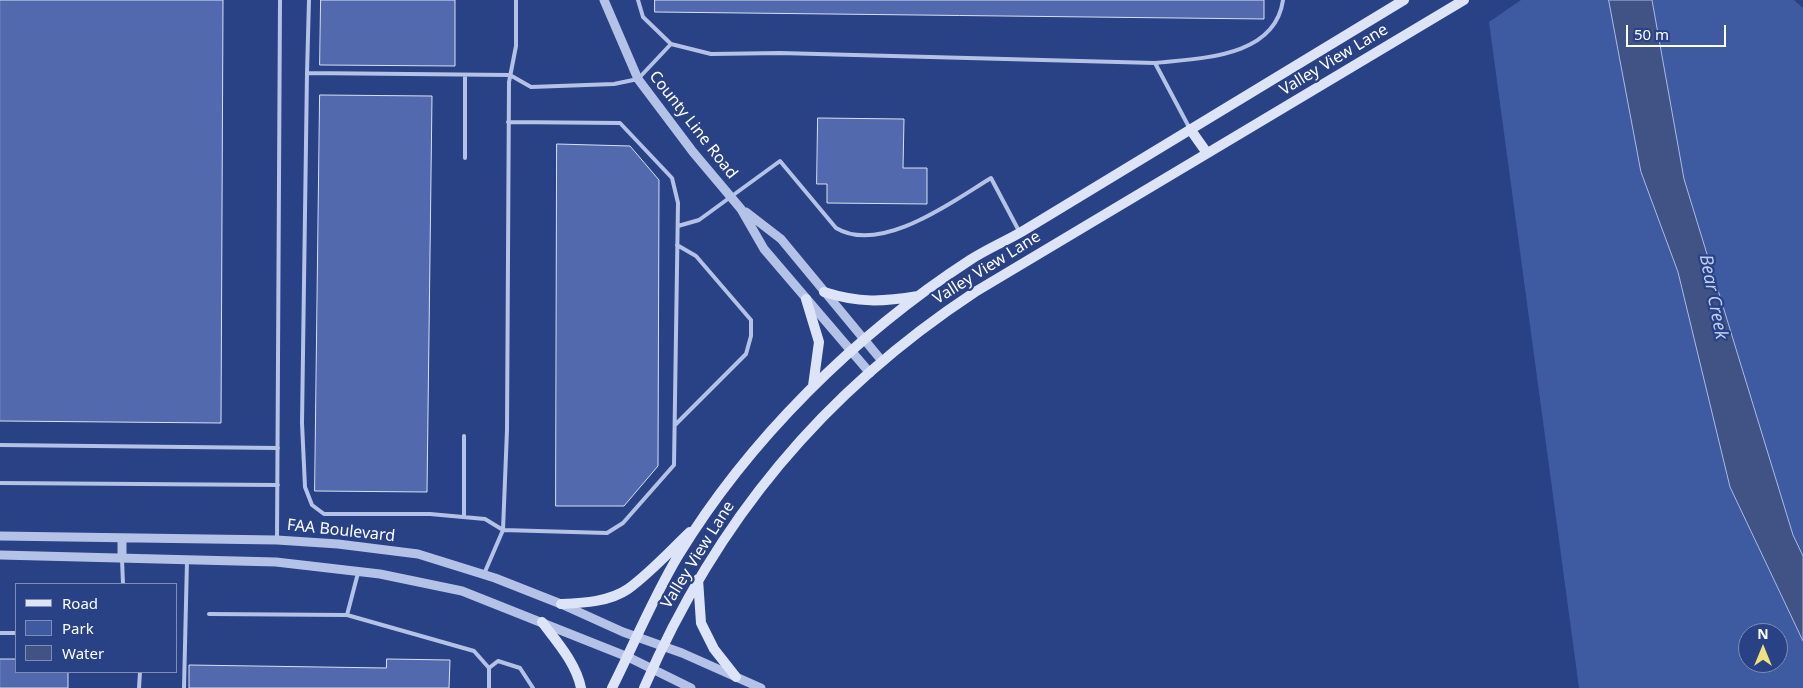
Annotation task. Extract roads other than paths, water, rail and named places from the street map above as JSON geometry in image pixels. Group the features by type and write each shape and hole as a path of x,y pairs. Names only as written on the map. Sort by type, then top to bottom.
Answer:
{"main road":[{"name":"Valley View Lane","path":"612,688 659,590 702,521 767,437 813,386 850,350 971,259 1020,232 1404,0"},
{"name":"Valley View Lane","path":"644,688 663,646 698,579 767,478 822,418 882,361 937,317 975,292 1464,0"},
{"path":"1190,129 1206,153"},
{"path":"824,292 858,301 886,302 921,295"},
{"path":"806,299 819,342 813,386"},
{"path":"561,604 598,600 628,589 702,521"},
{"path":"698,579 701,623 714,649 736,677"},
{"path":"542,622 569,659 579,679 580,688"}],"street":[{"name":"County Line Road","path":"604,0 638,79 693,152 742,209 782,239 862,340 882,361"},
{"name":"County Line Road","path":"742,209 764,249 870,373"},
{"name":"FAA Boulevard","path":"0,536 277,540 338,544 418,554 484,574 561,604 623,632 663,646 760,688"},
{"path":"122,538 122,557"},
{"path":"0,555 276,562 359,571 462,591 628,657 691,688"}],"lane":[{"path":"277,540 280,0"},
{"path":"309,0 302,423 305,486 312,505 324,514 430,514 485,519 503,530 607,533 623,523 674,465 678,203 672,178 620,123 508,122"},
{"path":"484,574 503,530 507,430 508,122 510,75 516,46 516,0"},
{"path":"638,0 643,16 671,44 710,54 780,53 1155,63 1221,55 1252,44 1270,31 1282,7 1283,0"},
{"path":"307,73 510,75 531,87 614,84 638,79 671,44"},
{"path":"1155,63 1190,129"},
{"path":"465,75 465,158"},
{"path":"678,226 699,220 780,161 836,228 855,234 894,232 927,217 991,178 1020,232"},
{"path":"675,425 746,354 751,336 751,320 696,256 677,245"},
{"path":"464,436 464,517"},
{"path":"0,445 278,448"},
{"path":"0,483 278,485"},
{"path":"122,557 123,583"},
{"path":"184,688 187,559"},
{"path":"348,615 359,571"},
{"path":"209,614 348,615 474,650 489,668 489,688"},
{"path":"0,633 15,633"},
{"path":"489,668 498,661 520,668 533,688"},
{"path":"139,688 140,673"}],"water":[{"name":"Bear Creek","path":"1609,0 1652,0 1684,179 1793,535 1803,556 1803,641 1730,487 1678,272 1641,172"}]}
